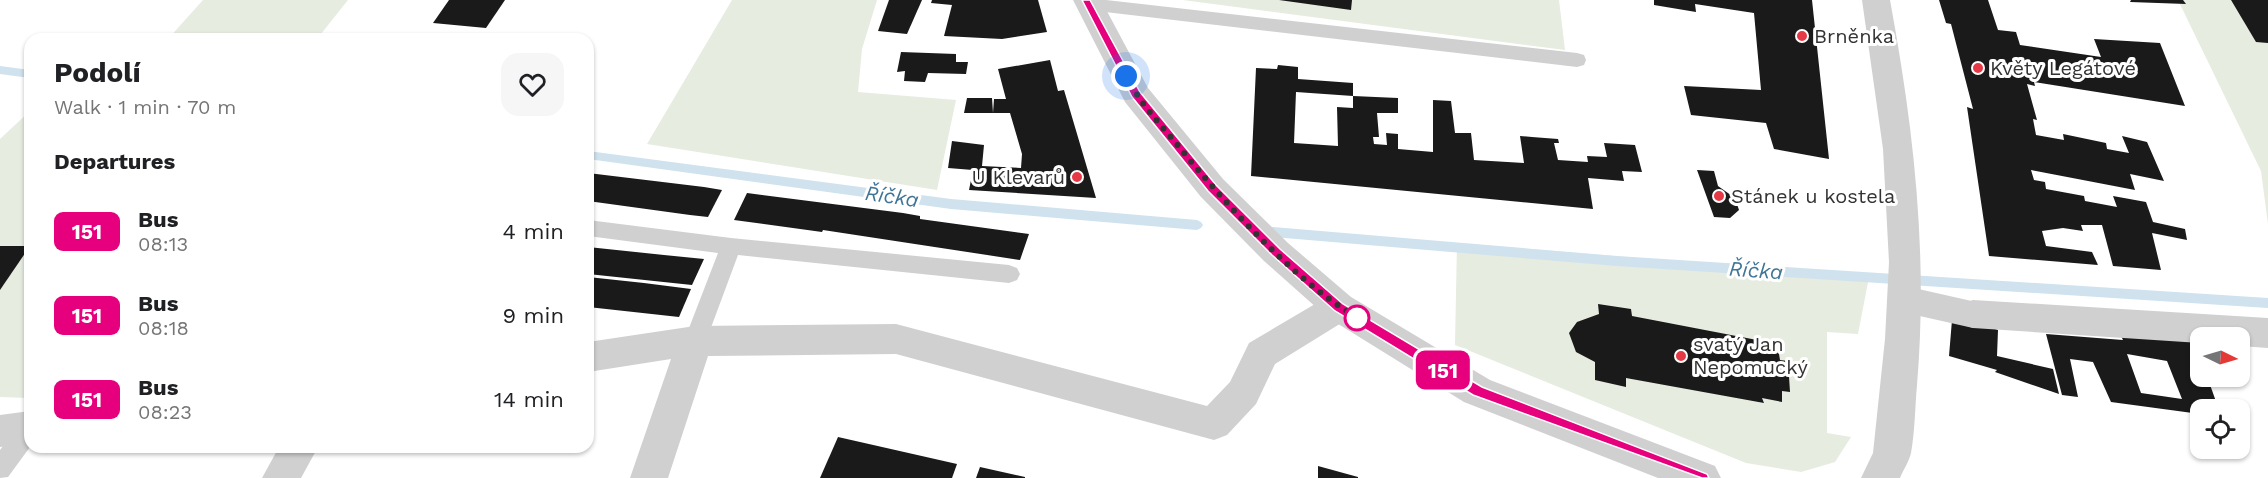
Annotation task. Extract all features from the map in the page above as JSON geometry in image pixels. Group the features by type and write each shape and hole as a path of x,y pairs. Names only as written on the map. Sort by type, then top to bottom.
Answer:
{"street":[{"path":"1876,0 1890,81 1903,221 1905,300 1892,455 1880,478"},
{"path":"1087,2 1136,94 1212,188 1276,252 1339,307 1477,391 1702,478"},
{"path":"1905,300 1974,314 2268,333"},
{"path":"594,356 695,341 896,339 1214,424 1243,393 1262,354 1339,307"},
{"path":"649,478 695,341"},
{"path":"0,431 24,429"},
{"path":"281,478 296,453"}],"lane":[{"path":"1087,2 1577,60"},
{"path":"594,229 731,246 1009,274"},
{"path":"695,341 731,246"},
{"path":"0,469 24,436"}],"shaded area":[{"path":"203,0 348,0 322,33 173,33"},
{"path":"732,0 877,0 862,49 858,92 956,100 937,190 647,144"},
{"path":"1183,0 1559,0 1565,50"},
{"path":"2178,0 2268,0 2268,224 2261,171"},
{"path":"24,117 24,398 0,397 0,139"},
{"path":"1457,243 1869,277 1858,334 1827,332 1827,433 1851,437 1835,462 1801,472 1746,463 1455,345"}],"building":[{"path":"449,0 505,0 486,28 433,23"},
{"path":"889,0 922,0 907,34 878,31"},
{"path":"932,0 1038,0 1047,32 1002,39 944,36 952,5 931,3"},
{"path":"1279,0 1352,0 1351,10"},
{"path":"1654,0 1812,0 1829,159 1774,149 1766,123 1691,115 1684,86 1761,90 1754,13 1695,4 1696,12 1654,5"},
{"path":"1939,0 1988,0 1998,30 2016,32 2020,45 2101,57 2094,39 2160,43 2185,106 2034,82 2035,86 2027,84 2037,120 2033,119 2036,135 2064,140 2063,134 2106,143 2107,149 2129,153 2122,136 2147,142 2164,181 2130,174 2135,190 2031,170 2034,180 2045,182 2046,189 2084,196 2085,201 2117,207 2113,196 2146,202 2153,222 2185,229 2187,240 2152,233 2161,270 2113,266 2102,225 2081,225 2083,231 2063,228 2042,231 2046,246 2092,252 2098,265 1989,256 1967,107 1973,109 1951,24 1946,23"},
{"path":"2131,0 2183,0 2186,4 2130,2"},
{"path":"2231,0 2268,0 2268,43 2256,42"},
{"path":"901,52 956,54 956,62 968,62 966,74 928,73 925,82 904,81 905,71 897,72"},
{"path":"1050,60 1058,91 1064,90 1096,198 969,190 973,170 948,168 952,141 984,145 982,166 1021,168 1022,154 1010,113 993,113 994,99 1006,99 998,69"},
{"path":"1278,65 1298,67 1298,79 1353,83 1353,96 1398,98 1398,113 1377,113 1379,137 1373,137 1374,144 1387,145 1386,133 1398,134 1398,149 1433,152 1433,100 1451,101 1455,133 1471,133 1474,160 1524,163 1520,136 1558,139 1559,143 1554,143 1558,160 1588,162 1587,156 1607,157 1604,143 1635,145 1642,172 1622,171 1624,181 1588,178 1593,209 1251,176 1256,68 1277,69","holes":["1296,92 1353,96 1353,108 1337,107 1338,146 1294,143"]},
{"path":"967,98 992,98 993,113 964,113"},
{"path":"1697,170 1714,171 1718,186 1735,198 1739,210 1730,218 1714,217"},
{"path":"594,174 722,190 708,217 594,202"},
{"path":"747,193 903,213 920,216 920,219 1029,234 1020,260 823,230 822,232 734,220"},
{"path":"0,246 24,246 24,255 0,290"},
{"path":"594,248 704,259 692,285 594,275"},
{"path":"594,278 691,289 679,317 594,308"},
{"name":"svatý Jan Nepomucký","path":"1598,304 1631,309 1632,316 1757,340 1758,345 1778,348 1780,360 1788,361 1790,392 1782,391 1782,402 1762,398 1764,403 1626,378 1626,387 1595,380 1595,362 1576,352 1569,333 1577,322 1599,314"},
{"path":"1959,315 1998,330 1997,356 2053,369 2059,394 1995,372 1997,370 1949,356 1952,320"},
{"path":"2119,332 2190,341 2190,387 2211,387 2215,399 2190,399 2190,413 2111,402 2093,362 2070,359 2078,397 2062,395 2046,334 2123,340","holes":["2127,354 2167,361 2182,399 2141,393"]},
{"path":"838,437 957,464 952,478 820,478"},
{"path":"1318,466 1358,477 1358,478 1318,478"},
{"path":"980,467 1025,477 1025,478 976,478"}],"waterway":[{"name":"Říčka","path":"0,70 24,73"},
{"name":"Říčka","path":"594,156 951,204 1197,225"},
{"name":"Říčka","path":"1261,231 1617,261 2268,303"}],"bus line":[{"name":"151","path":"1087,0 1136,94 1212,188 1276,252 1339,307 1477,391 1702,478"}],"place":[{"name":"Brněnka","path":"1802,36"},
{"name":"Květy Legátové","path":"1978,68"},
{"name":"U Klevarů","path":"1077,177"},
{"name":"Stánek u kostela","path":"1719,196"},
{"name":"svatý Jan Nepomucký","path":"1681,356"}],"route":[{"path":"1126,76 1136,94 1212,188 1276,252 1339,307 1359,319 1357,318"}]}
